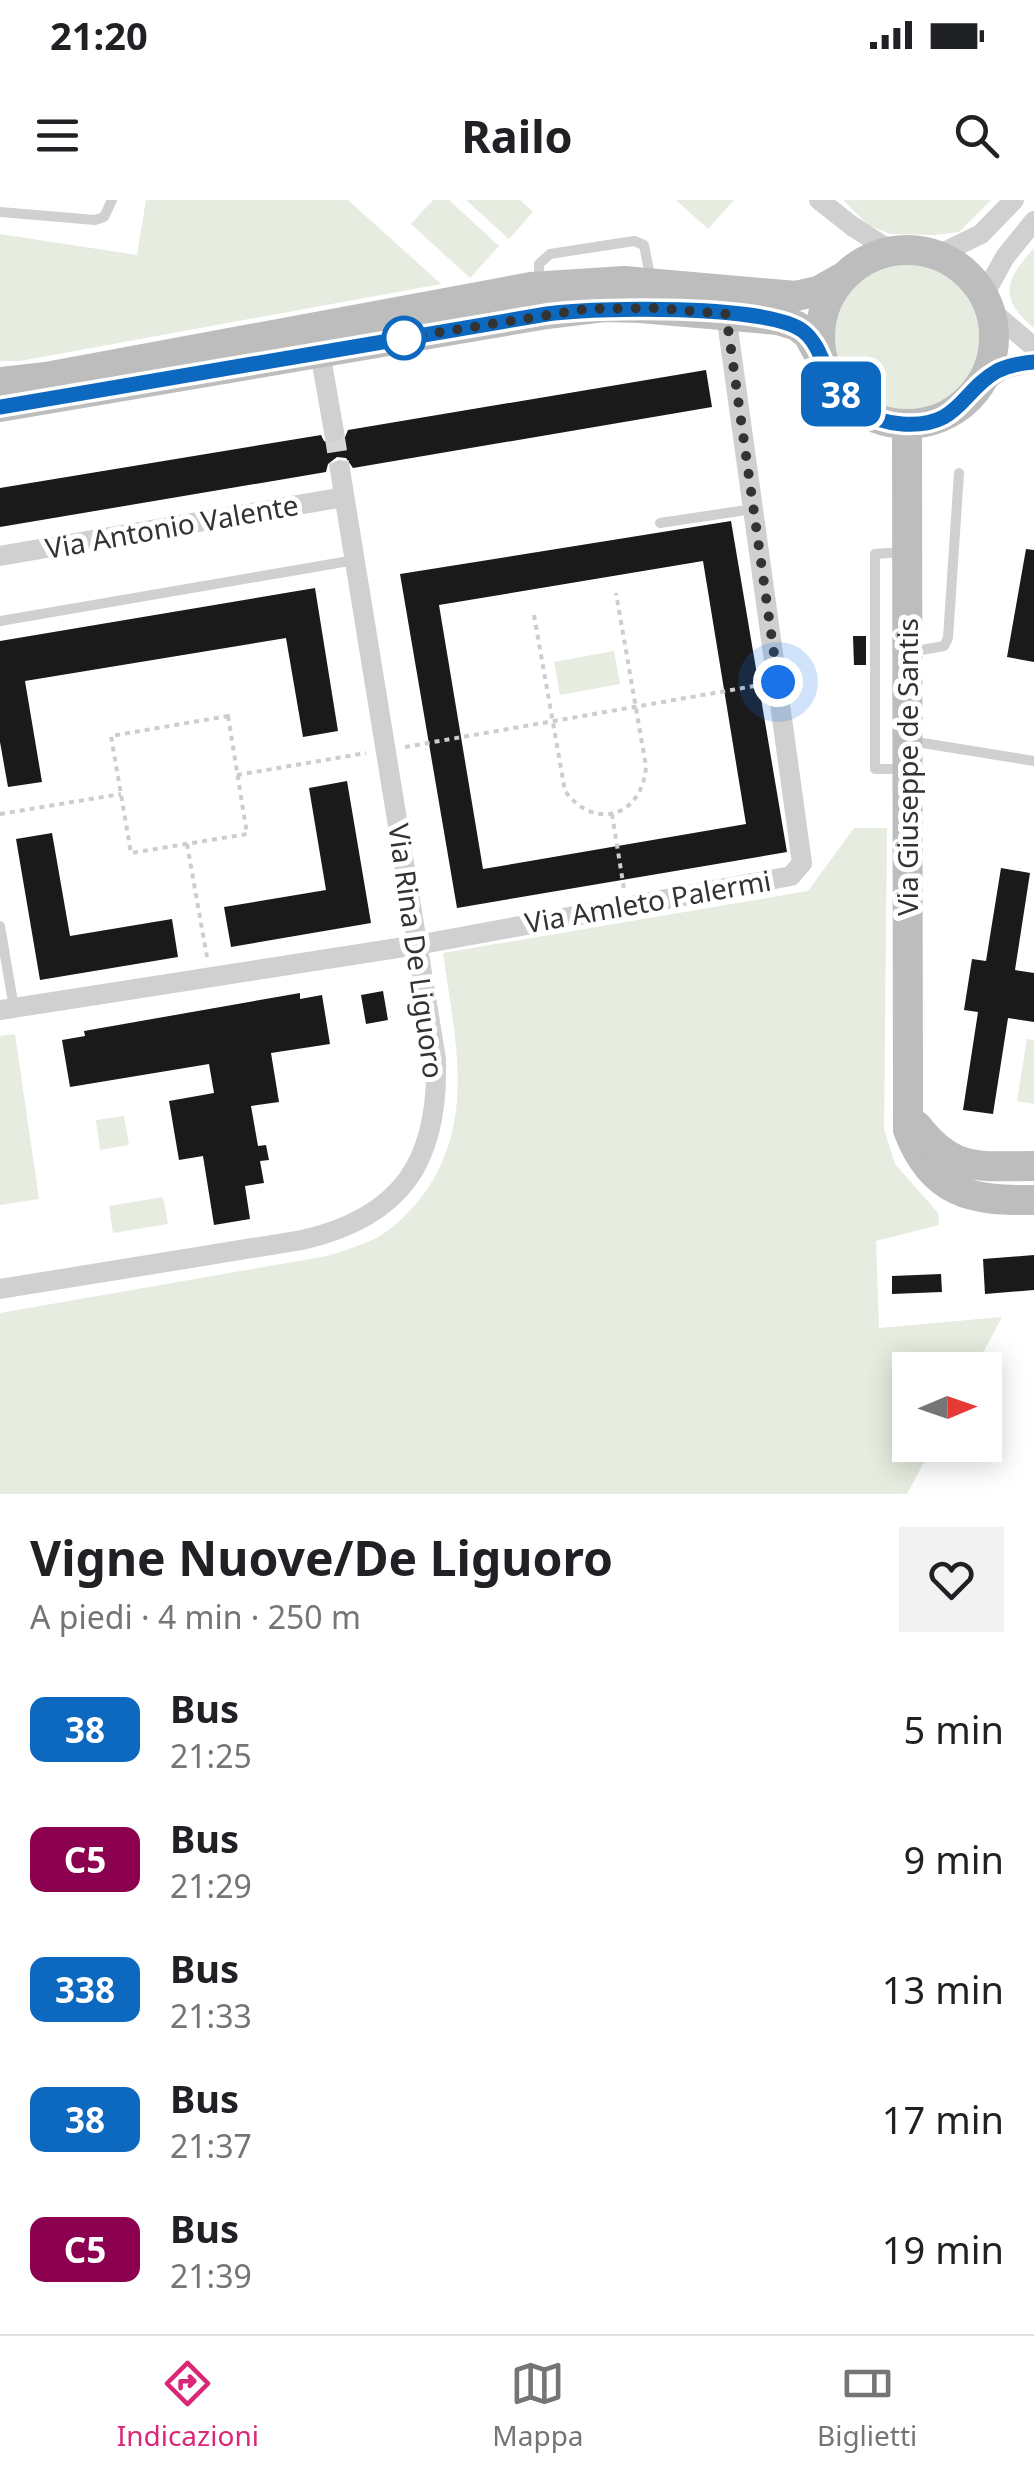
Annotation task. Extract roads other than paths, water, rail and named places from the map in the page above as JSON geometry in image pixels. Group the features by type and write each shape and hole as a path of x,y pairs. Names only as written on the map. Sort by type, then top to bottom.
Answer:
{"main road":[{"path":"0,382 540,286 652,282 796,296 818,292 872,257 891,251 922,250 960,266 987,303 994,348 980,384 967,401 945,416 906,425 860,411 832,382 813,342 797,326 778,320 656,308 586,309 0,407"},
{"path":"824,364 821,323 829,297 843,277"},
{"name":"Via Giuseppe de Santis","path":"906,425 908,1130 914,1148 936,1178 975,1197 1034,1200"},
{"path":"906,1110 935,1149 948,1158 984,1166 1034,1166"}],"street":[{"path":"820,200 891,251"},
{"path":"938,255 981,234 1014,200"},
{"path":"1034,221 1004,257 987,303 1034,347"},
{"name":"Via Amleto Palermi","path":"7,1009 418,945 791,876 802,863 726,314"},
{"path":"320,352 334,432"},
{"path":"980,384 1002,368 1034,362"},
{"name":"Via Rina De Liguoro","path":"0,1289 312,1238 350,1226 378,1208 405,1182 422,1157 435,1108 436,1059 340,470"},
{"name":"Via Antonio Valente","path":"0,556 344,497"}],"lane":[{"path":"9,200 4,213 95,220 104,217 112,200"},
{"path":"908,652 944,646 948,638 959,474"},
{"path":"660,523 754,508"},
{"path":"908,552 875,554 875,769 909,754 1034,761"},
{"path":"0,621 354,560"},
{"path":"0,926 7,1009"}],"tunnel":[{"path":"334,432 340,470"}]}
